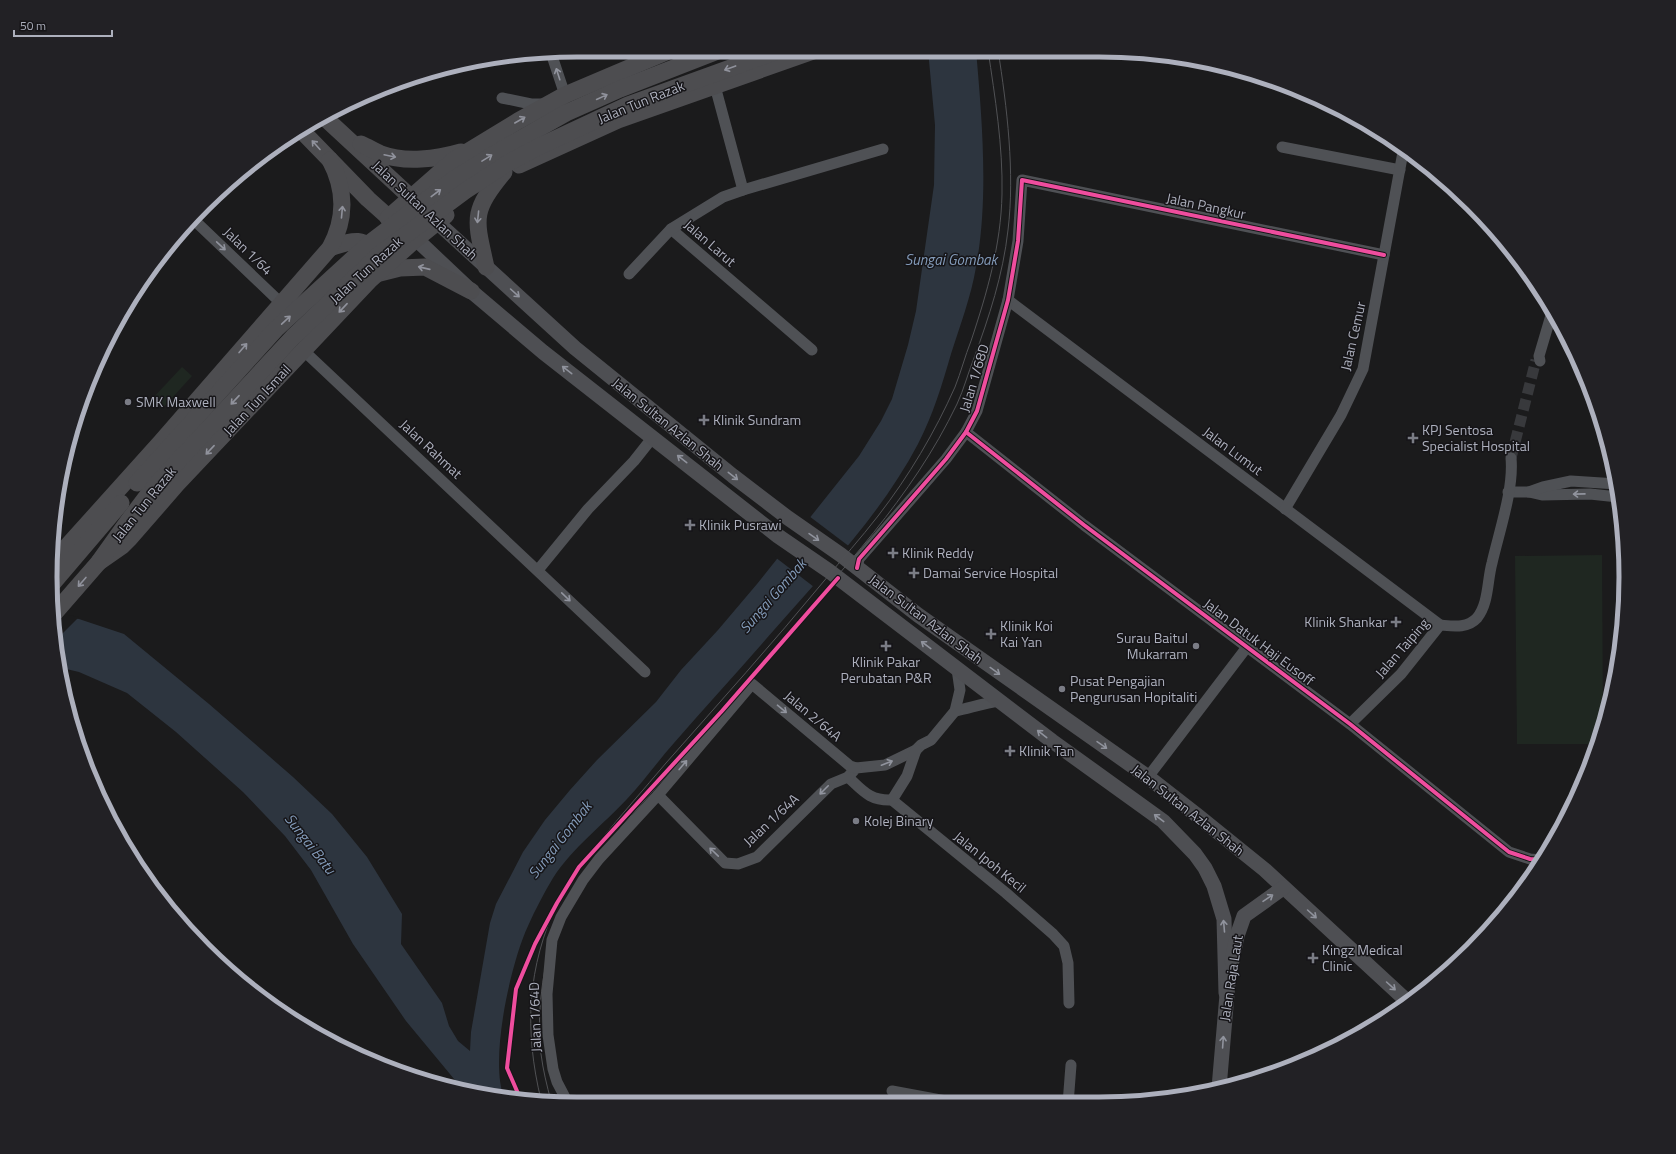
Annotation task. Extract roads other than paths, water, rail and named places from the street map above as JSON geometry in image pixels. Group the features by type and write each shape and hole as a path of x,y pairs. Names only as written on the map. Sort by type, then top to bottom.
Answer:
{"main road":[{"path":"388,218 411,196 454,160 565,95 655,57"},
{"name":"Jalan Tun Razak","path":"57,578 132,488 276,329 371,242 454,179 566,113 620,89 702,57"},
{"name":"Jalan Tun Razak","path":"58,610 99,562 154,487 293,337 380,254 465,191 508,163 538,147 628,104 760,57"},
{"name":"Jalan Tun Razak","path":"416,239 504,172 618,120 796,57"},
{"name":"Jalan Sultan Azlan Shah","path":"328,121 486,267 592,362 733,476 788,518 841,555 924,619 1148,777 1261,867 1404,998"},
{"path":"342,133 380,154 391,157 434,158 452,155 475,148"},
{"name":"Jalan Sultan Azlan Shah","path":"305,134 388,218 416,239 471,291 543,352 653,436 778,536 829,571 1052,741 1163,821 1195,854 1205,868 1214,886 1224,919 1226,993"},
{"path":"475,148 464,160 459,170 466,181 478,183 504,172"},
{"path":"58,557 330,248 340,228 343,205 340,182 330,160"},
{"path":"486,267 479,237 478,215 480,205 487,193 504,172"},
{"name":"Jalan Tun Ismail","path":"99,562 122,546 130,538 177,484 374,276 416,239"},
{"path":"330,248 354,240 365,244 372,251 374,259 374,276 400,268 424,267 471,291"},
{"path":"58,558 132,488"},
{"name":"Jalan Raja Laut","path":"1219,1082 1226,993 1237,936 1244,916 1283,888"}],"street":[{"path":"553,58 565,95"},
{"path":"715,86 743,190"},
{"path":"502,98 531,104 550,104"},
{"path":"1282,147 1400,170"},
{"name":"Jalan Larut","path":"812,350 671,229 723,197 883,149"},
{"name":"Jalan Cemur","path":"1286,509 1341,415 1358,381 1367,349 1403,155"},
{"name":"Jalan Pangkur","path":"1022,180 1384,255"},
{"name":"Jalan 1/68D","path":"857,568 859,560 946,459 966,432 978,411 1008,300 1018,241 1022,180"},
{"name":"Jalan 1/64","path":"197,222 282,304"},
{"path":"629,274 671,229"},
{"name":"Jalan Lumut","path":"1008,300 1440,625"},
{"path":"1538,359 1550,319"},
{"name":"Jalan Rahmat","path":"304,351 645,672"},
{"name":"Jalan Datuk Haji Eusoff","path":"966,432 1084,525 1350,724 1509,852 1535,859"},
{"path":"538,570 588,509 634,461 653,436"},
{"name":"Jalan Taiping","path":"1350,724 1401,674 1440,625 1467,625 1476,619 1484,606 1491,565 1504,514 1513,461"},
{"path":"1529,492 1543,487 1571,481 1610,484"},
{"path":"1508,492 1529,492 1542,496 1590,494 1613,496"},
{"path":"1148,777 1247,647"},
{"path":"856,768 885,765 916,750 921,745 931,740 955,711 960,690 957,668"},
{"name":"Jalan 2/64A","path":"752,684 850,766 856,768"},
{"name":"Jalan 1/64D","path":"565,1097 557,1082 553,1069 548,1035 547,994 552,940 561,918 583,880 599,859 658,795 752,684"},
{"path":"955,711 970,708 978,704 1000,701"},
{"path":"848,777 868,796 880,801 892,800 907,776 916,750"},
{"name":"Jalan 1/64A","path":"658,795 725,863 738,864 757,857 831,784 848,777 856,768"},
{"name":"Jalan Ipoh Kecil","path":"892,800 1006,893 1053,934 1064,946 1068,963 1069,1003"},
{"path":"1069,1097 1071,1065"},
{"path":"892,1091 924,1097"}],"water":[{"name":"Sungai Gombak","path":"929,57 977,57 983,158 980,241 976,267 965,311 933,411 918,444 887,494 852,541 674,743 618,809 579,846 553,878 521,942 509,986 504,1011 499,1060 500,1081 503,1092 457,1083 406,1021 353,944 311,870 285,836 243,792 176,732 127,693 79,672 65,669 61,645 58,615 79,619 124,634 209,704 293,777 332,814 367,857 402,914 401,944 442,1003 449,1026 458,1041 470,1051 471,1032 490,923 496,904 523,852 545,820 570,790 597,760 656,702 681,670 718,630 757,584 859,456 881,421 892,399 908,345 916,311 934,185 935,125"}],"tunnel":[{"path":"1511,458 1536,360"}],"tram line":[{"path":"540,1096 532,1048 532,999 540,950 562,893 572,877 616,822 746,673 878,516 921,453 939,421 955,387 988,287 996,250 1001,213 1002,176 1000,140 989,57"},
{"path":"550,1096 541,1054 539,1024 540,1008 544,975 551,943 558,921 569,899 587,871 620,828 704,733 773,649 874,532 919,471 957,404 995,296 1006,247 1011,186 1007,117 999,57"}],"place":[{"name":"SMK Maxwell","path":"128,402"},
{"name":"Klinik Sundram","path":"704,420"},
{"name":"KPJ Sentosa Specialist Hospital","path":"1413,438"},
{"name":"Klinik Pusrawi","path":"690,525"},
{"name":"Klinik Reddy","path":"893,553"},
{"name":"Damai Service Hospital","path":"914,573"},
{"name":"Klinik Shankar","path":"1396,622"},
{"name":"Klinik Koi Kai Yan","path":"991,634"},
{"name":"Klinik Pakar Perubatan P&R","path":"886,646"},
{"name":"Surau Baitul Mukarram","path":"1196,646"},
{"name":"Pusat Pengajian Pengurusan Hopitaliti","path":"1062,689"},
{"name":"Klinik Tan","path":"1010,751"},
{"name":"Kolej Binary","path":"856,821"},
{"name":"Kingz Medical Clinic","path":"1313,958"}],"water label":[{"name":"Sungai Batu","path":"310,844"}]}
